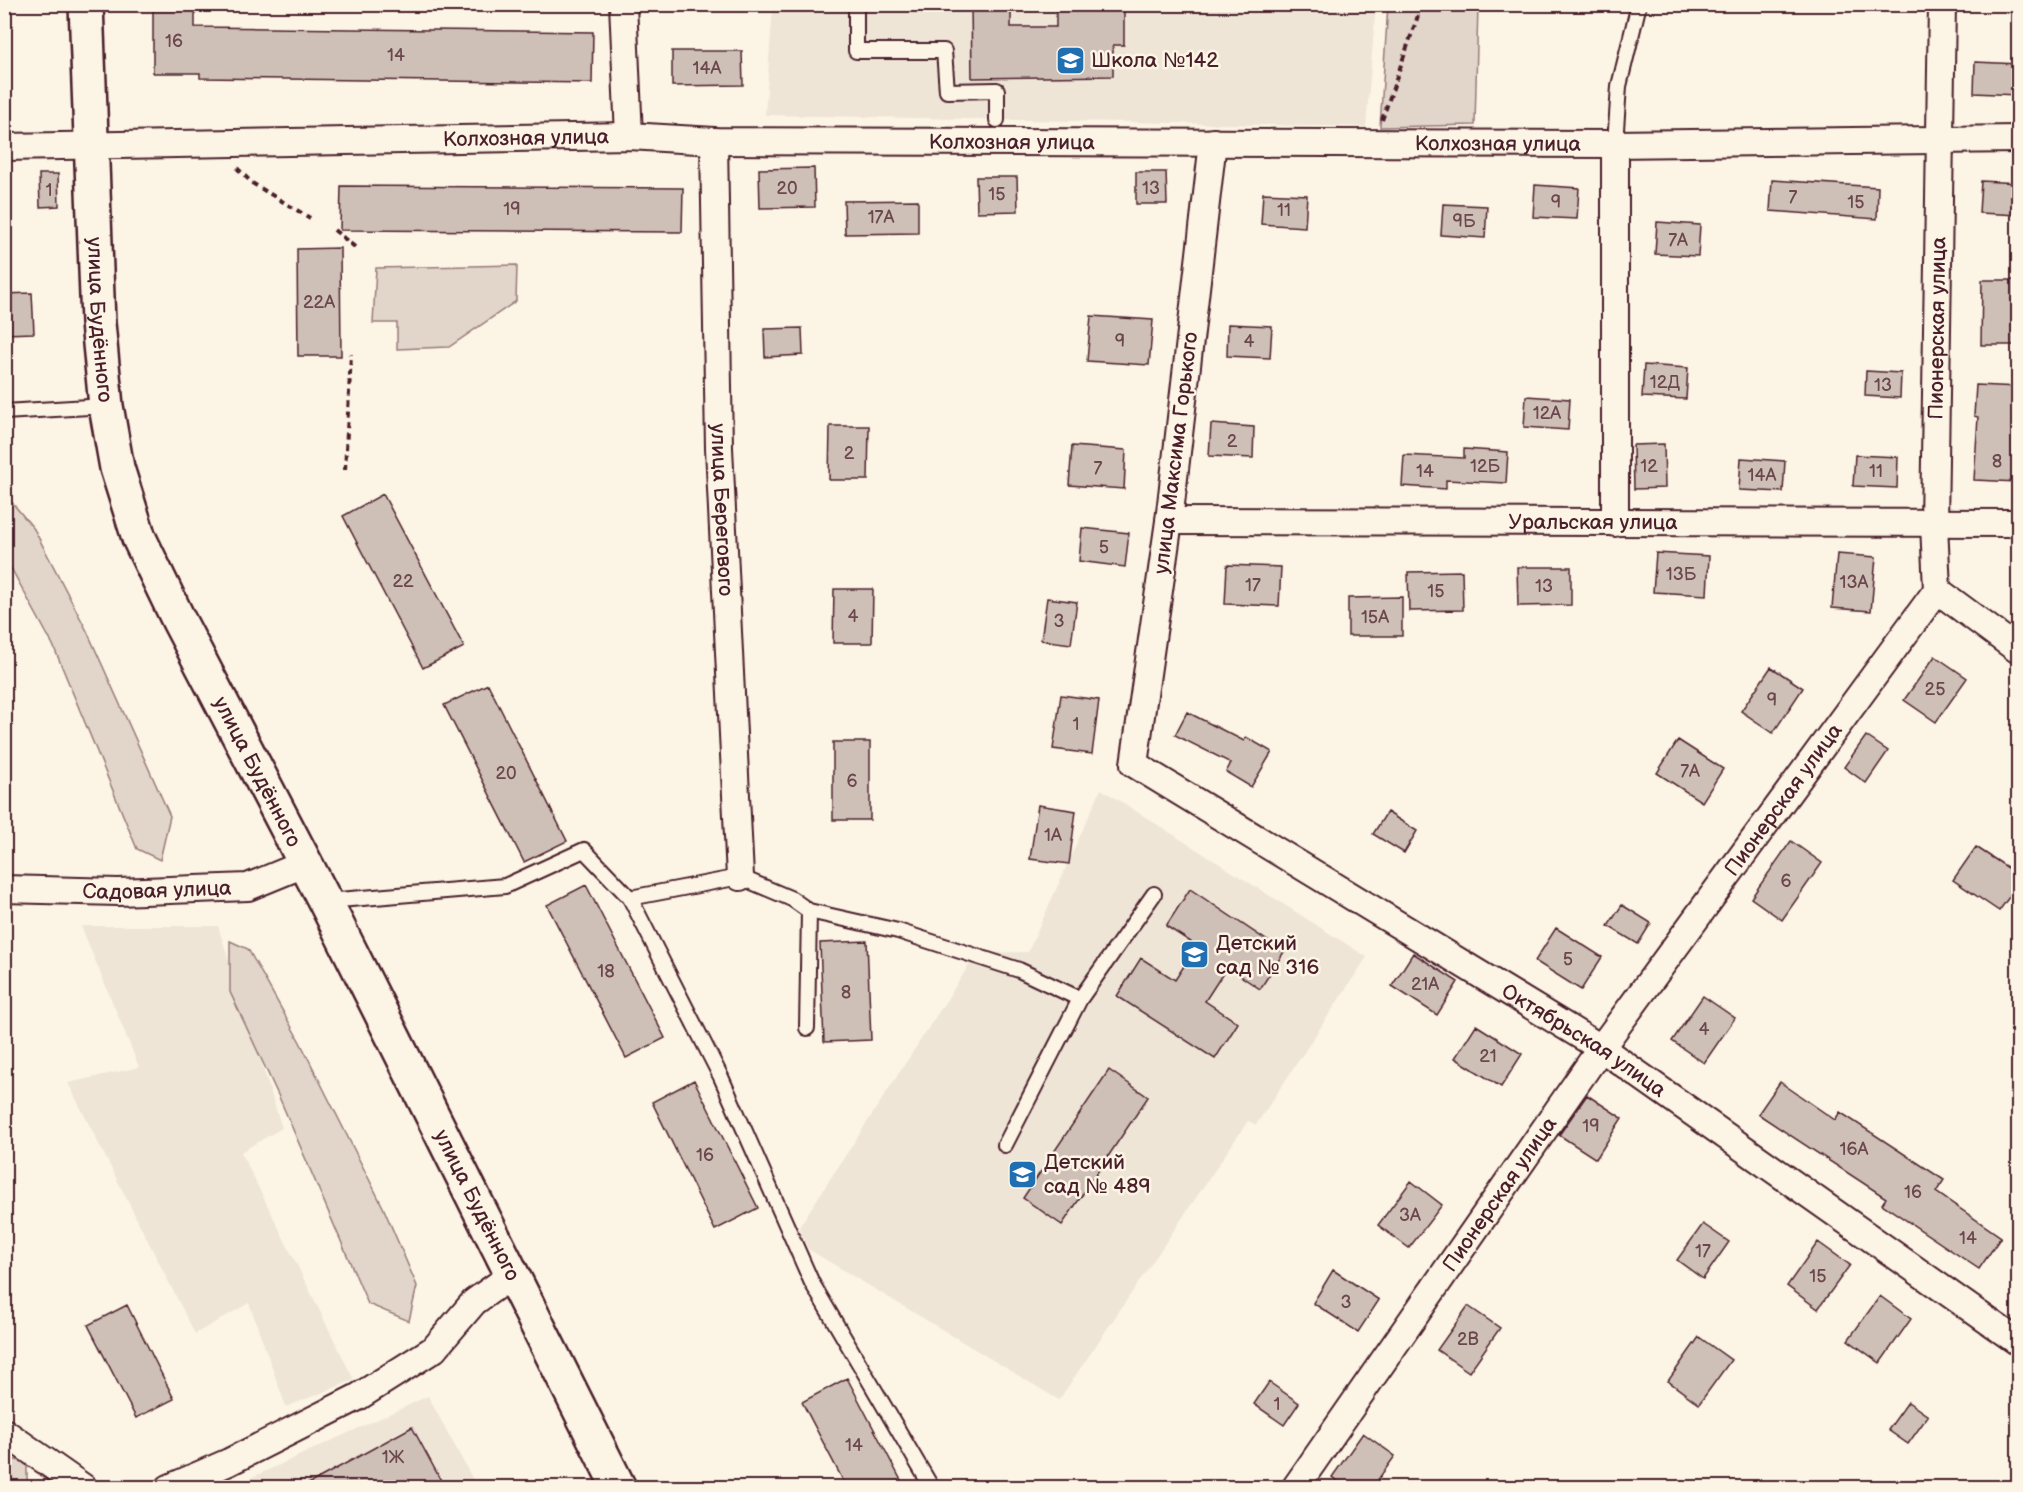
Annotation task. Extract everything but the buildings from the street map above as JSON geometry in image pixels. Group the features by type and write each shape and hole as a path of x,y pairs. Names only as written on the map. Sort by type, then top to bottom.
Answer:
{"main road":[{"name":"улица Будённого","path":"86,4 98,322 106,406 117,468 139,538 178,621 325,901 619,1488"}],"street":[{"path":"623,4 629,136"},
{"name":"Пионерская улица","path":"1294,1487 1601,1048 1937,590 1935,524 1942,4"},
{"name":"Колхозная улица","path":"4,147 215,144 330,151 629,136 714,141 1615,144 2019,139"},
{"name":"улица Берегового","path":"714,141 719,448 740,878"},
{"name":"улица Максима Горького","path":"1134,764 1169,521 1213,142"},
{"path":"1615,144 1615,523"},
{"name":"Уральская улица","path":"1169,521 2019,523"},
{"path":"1937,590 2019,650"},
{"name":"Октябрьская улица","path":"1134,764 1601,1048 2019,1342"},
{"name":"Садовая улица","path":"4,889 118,892 248,887 304,864"},
{"path":"169,1488 229,1462 358,1397 434,1349 474,1302 513,1274"},
{"path":"4,1432 84,1488"}],"lane":[{"path":"856,4 856,51 944,51 947,91 997,90 997,120"},
{"path":"1615,144 1618,86 1639,4"},
{"path":"4,411 106,406"},
{"path":"325,901 505,886 584,850 630,898 721,1077 812,1283 932,1488"},
{"path":"630,898 740,878 792,899 809,911 909,934 1018,970 1080,999"},
{"path":"1005,1145 1080,999 1154,894"},
{"path":"807,1028 809,911"}],"path":[{"path":"1380,127 1422,4"},
{"path":"215,144 252,183 310,218"},
{"path":"334,230 356,248"},
{"path":"345,470 351,354"}],"shaded area":[{"name":"Школа №142","path":"773,5 1376,5 1366,127 765,115"},
{"path":"1388,5 1478,5 1475,125 1380,127"},
{"path":"517,265 516,301 449,347 397,349 397,323 373,323 376,268"},
{"path":"5,494 34,529 87,631 170,816 160,860 137,849 53,645 5,557"},
{"name":"Детский сад № 489","path":"1101,789 1367,957 1256,1125 1248,1121 1059,1400 808,1249 799,1227 977,953 1028,952"},
{"path":"81,926 218,926 282,1128 241,1152 354,1380 286,1407 249,1303 195,1334 68,1083 139,1067"},
{"path":"230,941 248,949 300,1042 383,1207 417,1286 409,1321 368,1304 279,1097 230,992"},
{"path":"428,1396 477,1487 229,1488"},
{"path":"4,1458 27,1462 27,1487 5,1487"}],"place":[{"name":"Школа №142","path":"1070,60"},
{"name":"Детский сад № 316","path":"1195,955"},
{"name":"Детский сад № 489","path":"1023,1174"}]}
